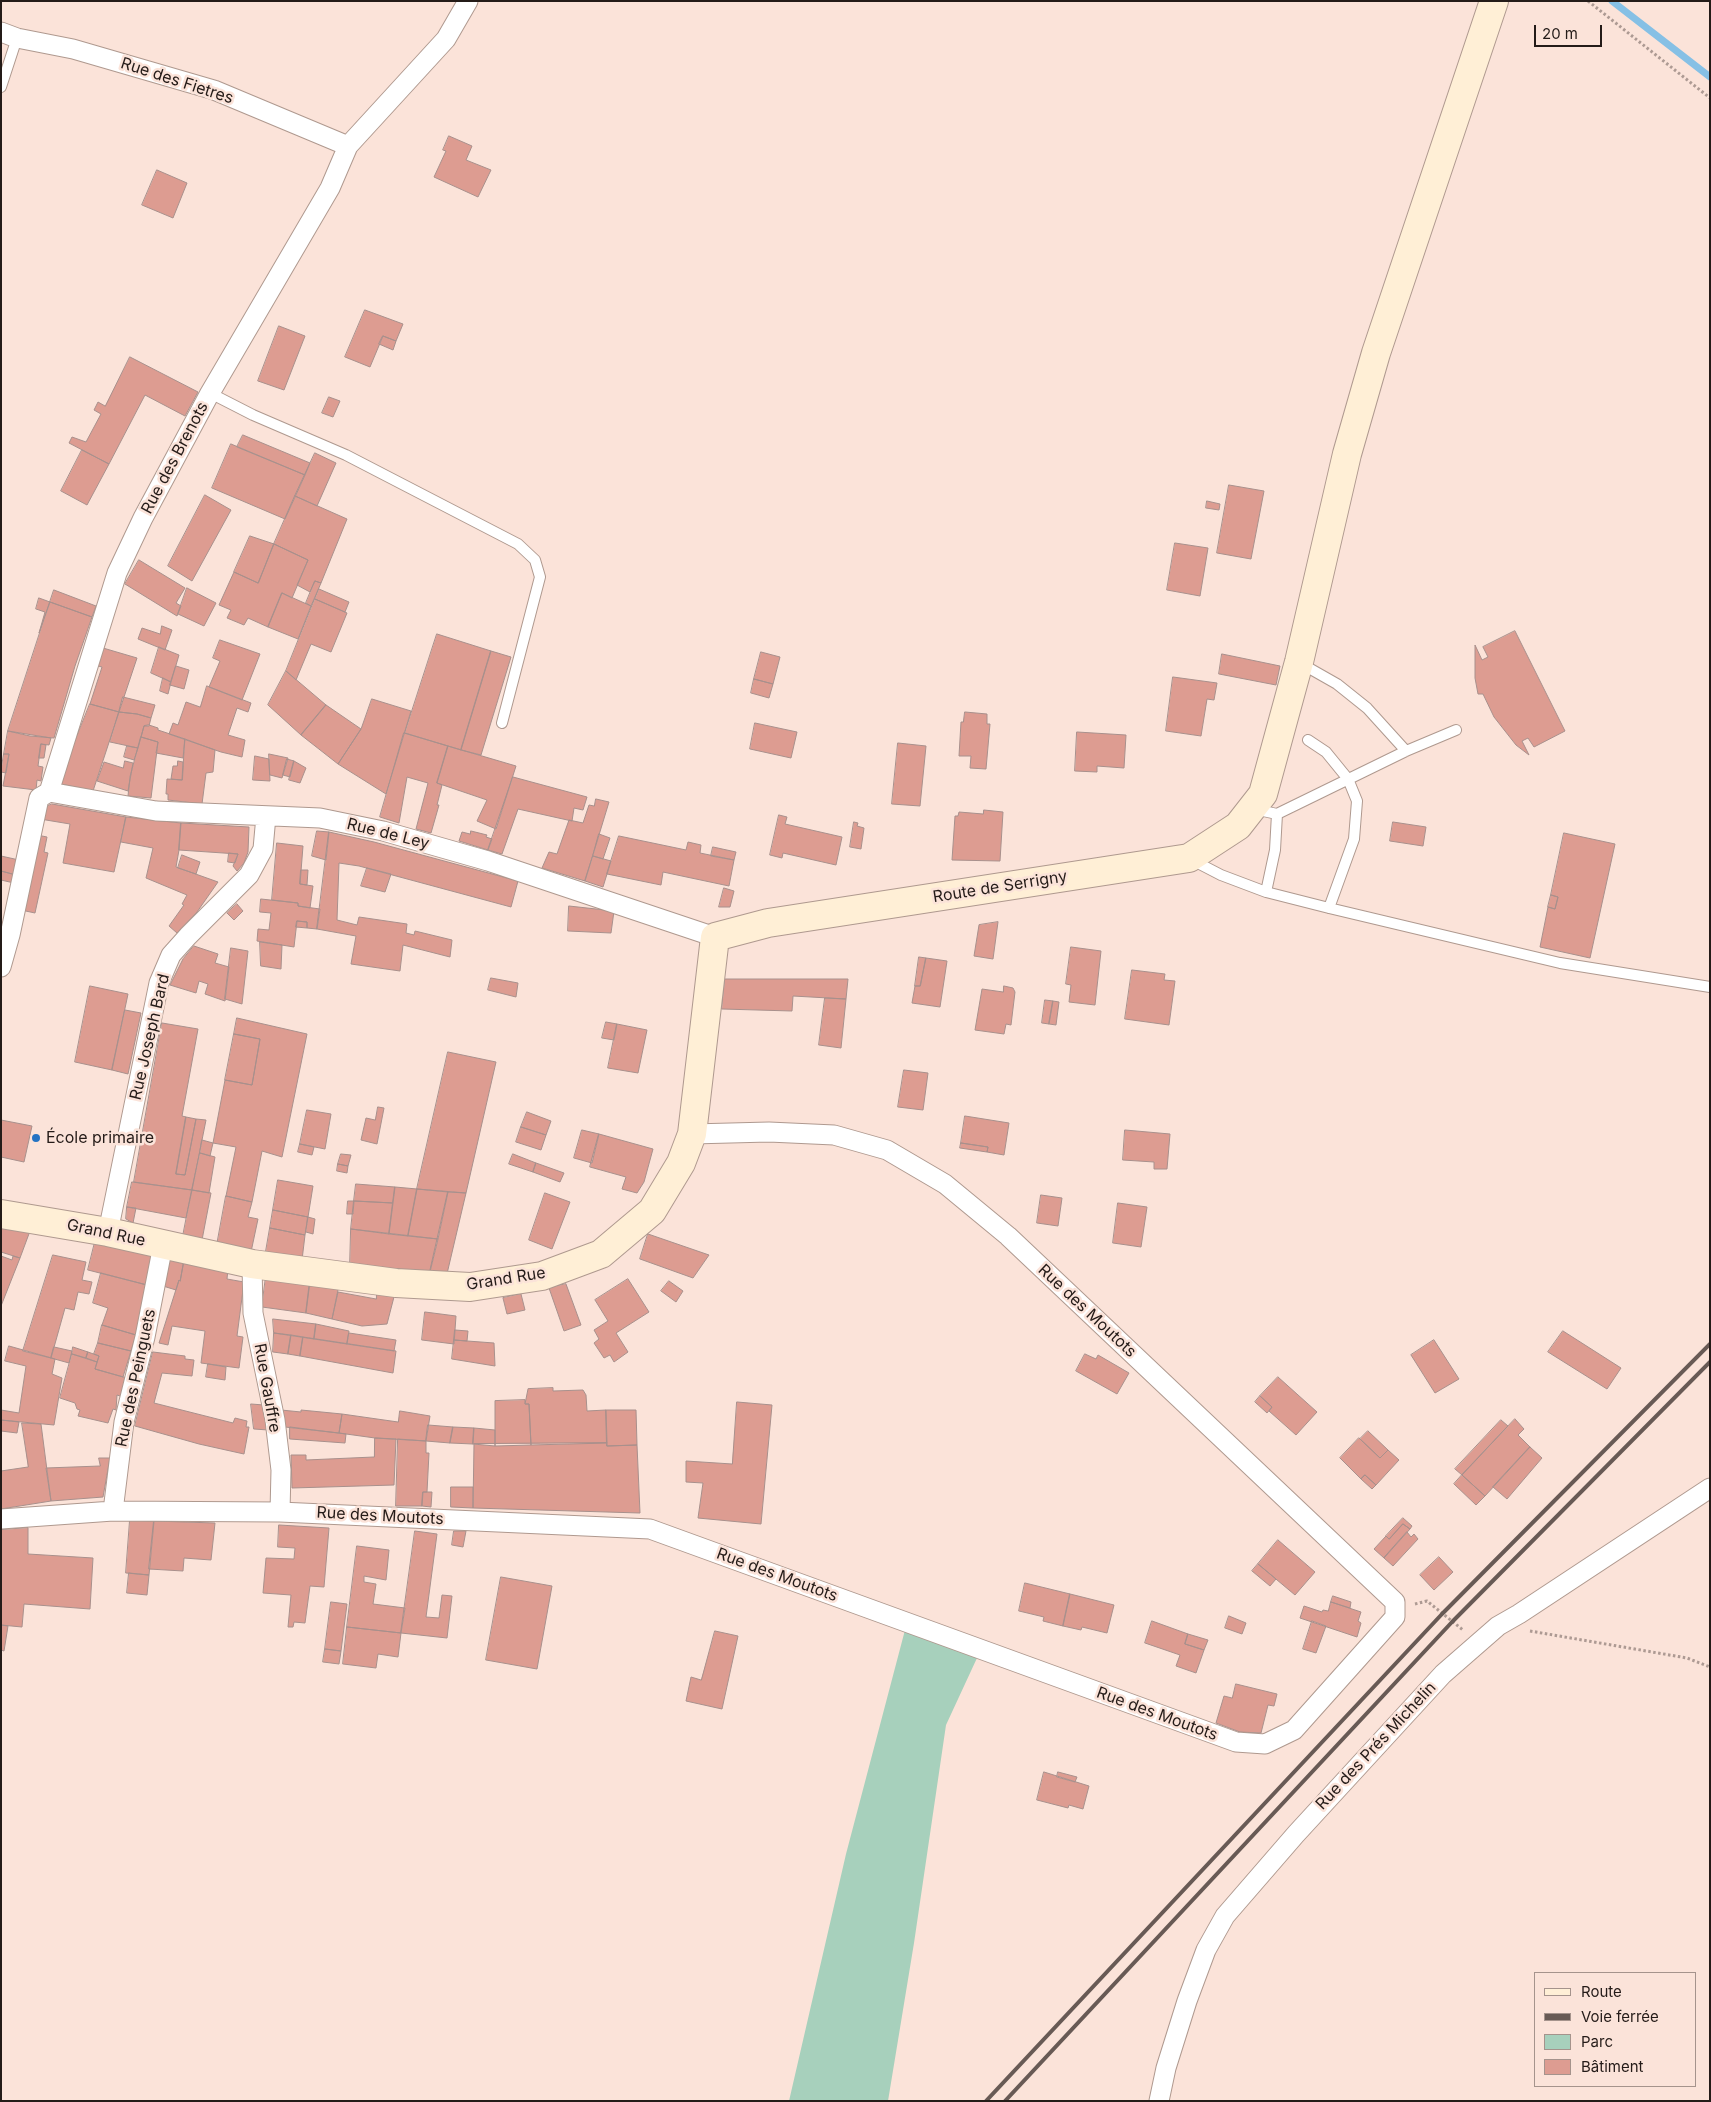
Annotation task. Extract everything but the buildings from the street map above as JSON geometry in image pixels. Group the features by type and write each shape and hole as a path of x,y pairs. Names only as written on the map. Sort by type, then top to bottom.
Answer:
{"street":[{"name":"Rue des Brenots","path":"1,968 40,798 49,792 117,573 143,518 210,393 330,188 348,146 446,40 468,1"},
{"path":"1264,805 1347,454 1376,353 1494,1"},
{"name":"Rue des Fietres","path":"9,35 73,48 214,90 348,146"},
{"name":"Rue de Ley","path":"49,792 156,811 320,818 384,831 488,861 715,937"},
{"name":"Route de Serrigny","path":"715,937 768,923 1189,858 1238,826 1264,805"},
{"name":"Rue Joseph Bard","path":"108,1232 159,983 171,955 249,876 263,850 266,816"},
{"name":"Grand Rue","path":"1,1214 108,1232 163,1246 252,1264 396,1283 470,1287 542,1276 601,1254 652,1210 681,1163 692,1134 715,937"},
{"name":"Rue des Moutots","path":"1,1519 113,1511 280,1512 650,1529 1236,1742 1265,1744 1294,1730 1395,1617 1395,1602 1022,1249 946,1184 887,1150 834,1135 768,1132 692,1134"},
{"name":"Rue des Peinguets","path":"113,1511 124,1422 145,1337 163,1246"},
{"name":"Rue Gauffre","path":"252,1264 253,1313 275,1420 281,1470 280,1512"},
{"name":"Rue des Prés Michelin","path":"1159,2101 1166,2068 1187,2001 1206,1950 1225,1916 1296,1834 1443,1674 1498,1626 1710,1488"}],"lane":[{"path":"1,88 9,35"},
{"path":"210,393 254,415 346,455 518,544 534,560 540,577 502,723"},
{"path":"1299,662 1337,684 1367,708 1406,751"},
{"path":"1266,892 1276,850 1264,805 1348,779 1406,751 1456,730"},
{"path":"1308,740 1326,752 1348,779 1357,801 1354,839 1329,908"},
{"path":"1189,858 1221,875 1266,892 1329,908 1560,963 1710,987"}],"path":[{"path":"1588,1 1710,98"},
{"path":"1395,1609 1427,1601 1463,1631 1471,1628 1498,1626 1687,1658 1710,1668"}],"green space":[{"path":"905,1630 977,1658 946,1725 914,1943 888,2101 789,2101 846,1854"}],"waterway":[{"path":"1612,1 1710,77"}],"railway":[{"path":"986,2101 1442,1614 1710,1344"},
{"path":"1005,2101 1452,1622 1710,1362"}],"place":[{"name":"École primaire","path":"36,1138"}]}
